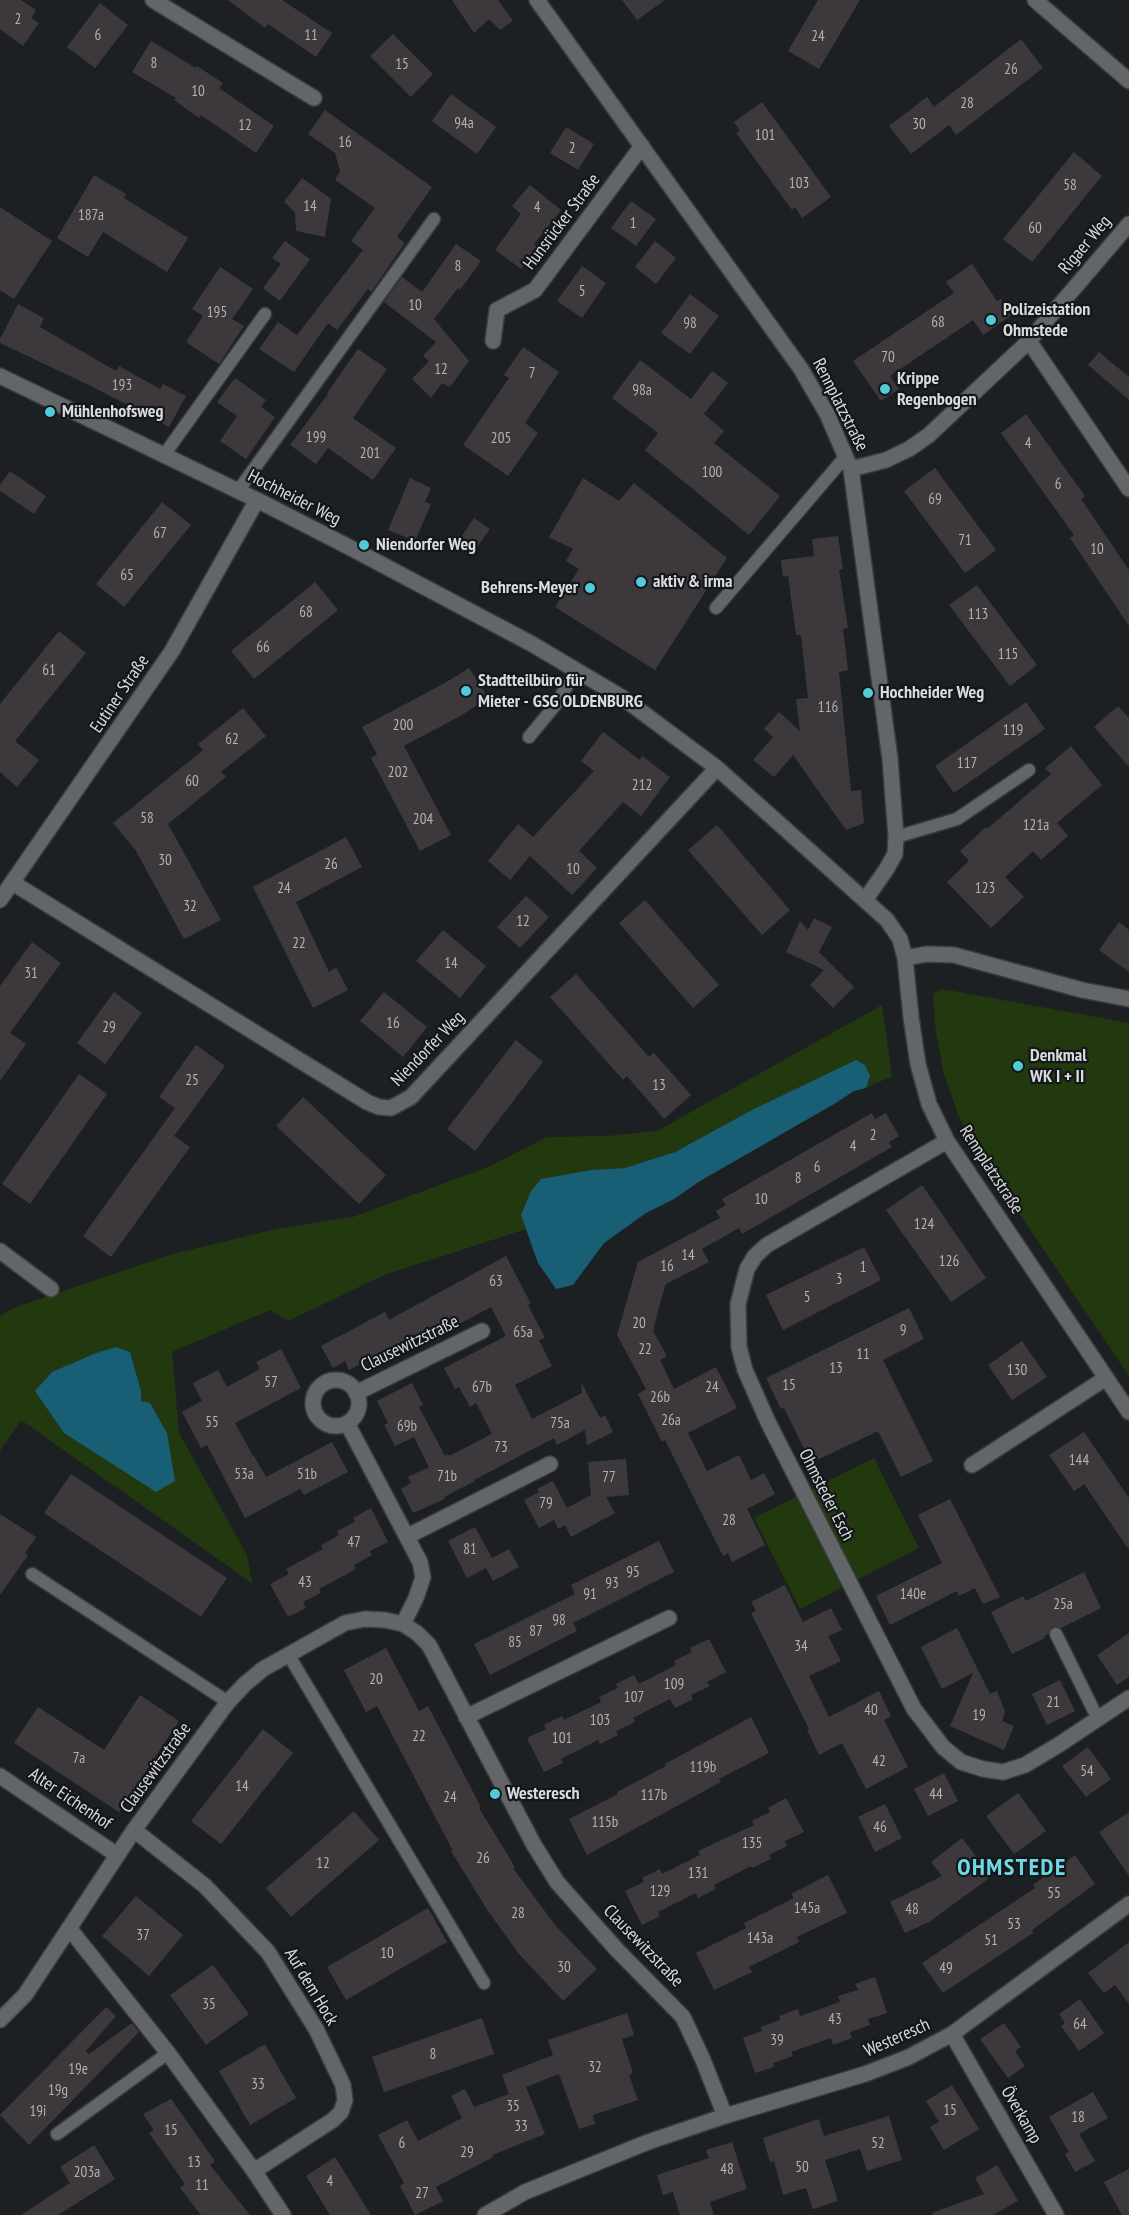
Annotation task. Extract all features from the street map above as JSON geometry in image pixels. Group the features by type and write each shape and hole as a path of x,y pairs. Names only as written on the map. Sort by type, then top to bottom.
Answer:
{"street":[{"path":"153,0 314,98"},
{"name":"Rennplatzstraße","path":"537,0 801,369 827,414 849,463 890,759 896,837 895,854 865,900"},
{"path":"1035,0 1129,81"},
{"name":"Hunsrücker Straße","path":"493,341 497,310 535,290 642,146"},
{"name":"Rigaer Weg","path":"849,463 886,460 922,440 1029,341 1129,224"},
{"path":"1029,341 1129,489"},
{"name":"Hochheider Weg","path":"0,376 256,500 522,639 623,698 717,768 887,920 900,939 905,958"},
{"name":"Eutiner Straße","path":"0,900 172,651 256,500"},
{"name":"Niendorfer Weg","path":"13,883 367,1102 379,1107 391,1108 411,1097 717,768"},
{"path":"905,958 927,954 954,955 1082,990 1129,999"},
{"name":"Rennplatzstraße","path":"905,958 918,1064 929,1104 947,1141 1129,1412"},
{"name":"Ohmsteder Esch","path":"947,1141 767,1245 755,1256 747,1269 738,1304 739,1347 745,1370 768,1422 914,1709 943,1747 961,1762 983,1769 1004,1772 1025,1765 1129,1698"},
{"path":"0,1251 51,1289"},
{"name":"Clausewitzstraße","path":"356,1393 482,1331"},
{"path":"972,1465 1106,1378"},
{"name":"Clausewitzstraße","path":"331,1381 346,1382 356,1393 358,1406 352,1419 347,1423 332,1425 326,1423 315,1413 313,1399 319,1388 331,1381"},
{"path":"347,1423 420,1562 423,1577 403,1624"},
{"path":"408,1536 550,1464"},
{"path":"466,1717 669,1618"},
{"name":"Clausewitzstraße","path":"0,2020 25,1995 134,1830 228,1702 245,1684 263,1669 345,1623 365,1619 385,1620 403,1624 417,1633 429,1646 534,1845 557,1882 617,1950 683,2017 725,2116"},
{"name":"Alter Eichenhof","path":"0,1776 117,1855"},
{"name":"Auf dem Hock","path":"134,1830 205,1886 267,1952 316,2029 343,2085 345,2100 341,2112 333,2120 254,2171"},
{"name":"Westeresch","path":"485,2215 525,2192 648,2142 865,2074 909,2057 952,2034 1129,1904"},
{"path":"69,1929 168,2053 254,2171 283,2215"},
{"name":"Överkamp","path":"952,2034 1056,2215"}],"lane":[{"path":"238,491 434,219"},
{"path":"164,455 265,314"},
{"path":"716,608 849,463"},
{"path":"529,737 557,703 576,670"},
{"path":"896,837 957,819 1029,770"},
{"path":"32,1574 228,1702"},
{"path":"1056,1634 1098,1719"},
{"path":"288,1654 484,1983"},
{"path":"57,2134 168,2053"}],"green space":[{"path":"942,989 1129,1023 1129,1376 977,1151 959,1117 944,1074 936,1033 933,994"},
{"path":"882,1005 892,1076 866,1088 870,1076 750,1111 675,1152 625,1168 591,1170 521,1215 526,1229 384,1275 288,1321 270,1310 172,1352 179,1433 247,1555 252,1583 21,1420 0,1451 0,1316 11,1309 169,1255 276,1229 353,1217 488,1167 547,1137 607,1136 657,1131","holes":["116,1347 130,1352 141,1391 141,1401 69,1364"]},
{"path":"874,1458 919,1548 800,1609 754,1518"}],"water":[{"path":"856,1060 865,1065 870,1076 866,1088 854,1091 700,1181 674,1199 646,1213 604,1243 573,1285 556,1289 538,1263 521,1215 531,1191 541,1179 591,1170 625,1168 675,1152 750,1111"},
{"path":"116,1347 130,1352 141,1391 141,1401 150,1403 167,1433 175,1481 156,1492 64,1433 35,1391 52,1372"}],"building":[{"path":"0,0 21,0 36,10 31,18 39,23 23,46 0,29"},
{"path":"228,0 282,0 332,33 316,57 268,24 265,28"},
{"path":"452,0 498,0 513,21 500,30 489,19 474,33"},
{"path":"622,0 665,0 637,20"},
{"path":"818,0 860,0 819,69 788,51"},
{"path":"100,3 128,25 95,68 67,47"},
{"path":"393,34 433,74 411,97 370,56"},
{"path":"1021,39 1043,68 956,135 949,125 911,154 889,126 927,97 934,107"},
{"path":"151,41 223,83 219,88 274,126 256,153 201,115 199,118 174,100 176,98 132,72"},
{"path":"451,94 496,127 477,154 432,121"},
{"path":"762,102 831,197 802,218 795,207 792,210 736,133 740,131 734,122"},
{"path":"325,110 432,187 397,237 405,243 371,292 368,289 337,330 328,323 294,372 259,349 278,322 297,335 363,250 351,241 375,208 335,180 340,171 335,153 308,134"},
{"path":"566,127 594,144 578,170 550,153"},
{"path":"1074,152 1102,176 1032,262 1003,239"},
{"path":"94,175 126,194 124,198 188,238 167,272 103,232 88,257 57,238"},
{"path":"302,178 331,199 325,237 296,231 295,212 284,202"},
{"path":"530,185 561,210 534,244 537,247 521,269 495,250 521,214 512,206"},
{"path":"631,201 656,219 636,246 611,228"},
{"path":"0,207 52,241 14,299 0,290"},
{"path":"285,241 310,259 280,301 263,288 281,264 272,258"},
{"path":"655,241 676,258 656,284 635,267"},
{"path":"456,244 481,261 460,290 458,288 434,319 469,361 450,387 442,383 431,398 412,379 429,361 423,356 436,342 384,302 402,277 422,292"},
{"path":"972,264 997,301 1001,299 1012,315 983,335 973,320 890,376 899,389 881,401 853,361 954,293 946,282"},
{"path":"582,266 606,283 582,318 557,301"},
{"path":"220,267 253,289 232,319 244,326 219,364 186,342 203,316 192,309"},
{"path":"690,294 719,316 690,354 661,333"},
{"path":"18,304 44,318 40,327 116,371 119,366 160,389 163,384 186,396 169,427 93,387 0,343"},
{"path":"523,347 559,372 525,423 538,433 508,476 463,445 509,378 504,375"},
{"path":"358,349 387,369 353,418 396,448 373,480 328,448 316,464 290,445"},
{"path":"1099,352 1129,377 1129,400 1088,365"},
{"path":"640,360 691,399 712,371 728,383 704,414 724,431 714,443 780,496 749,535 645,450 658,433 612,398"},
{"path":"235,378 266,400 261,407 275,417 246,459 220,441 237,416 217,402"},
{"path":"1026,414 1085,496 1081,499 1129,570 1129,626 1070,538 1074,535 1001,433"},
{"path":"935,468 996,550 965,573 904,491"},
{"path":"10,471 46,496 34,514 0,491 0,485"},
{"path":"410,478 431,488 425,502 431,504 415,541 388,530"},
{"name":"aktiv & irma","path":"583,478 619,501 634,483 727,558 655,670 555,607 579,569 566,561 573,549 549,537"},
{"path":"162,502 191,525 124,607 96,584"},
{"path":"474,518 490,529 477,547 461,537"},
{"path":"838,536 843,569 839,570 848,628 843,629 848,670 839,672 851,791 861,790 864,823 846,830 793,755 774,777 753,760 773,737 764,729 779,712 800,731 796,699 808,698 801,635 796,635 788,576 783,577 781,560 814,556 812,539"},
{"path":"315,582 338,610 254,679 231,651"},
{"path":"977,585 1037,665 1010,686 949,605"},
{"path":"59,631 86,653 15,741 39,760 17,787 0,772 0,704"},
{"path":"469,668 488,698 462,715 404,746 451,835 420,851 371,758 377,754 362,727"},
{"path":"1026,702 1045,729 954,793 935,766"},
{"path":"1118,706 1129,718 1129,767 1094,727"},
{"path":"243,708 266,736 221,772 226,777 168,824 221,920 184,939 136,851 113,823 203,750 198,744"},
{"path":"603,732 640,760 642,756 670,777 641,816 623,802 579,851 597,868 572,895 530,856 510,880 488,861 518,824 533,837 594,771 581,761"},
{"path":"1071,746 1102,785 1057,823 1068,836 1041,860 1033,851 1005,877 1024,897 991,928 947,882 969,861 960,851 1051,774 1045,768"},
{"path":"717,825 790,910 762,935 688,850"},
{"path":"346,837 362,867 296,902 329,972 336,967 348,990 313,1008 253,887"},
{"path":"526,896 549,917 520,948 497,927"},
{"path":"645,900 719,985 693,1008 619,923"},
{"path":"814,918 832,927 819,952 854,987 833,1008 810,985 824,970 786,952 800,921 808,930"},
{"path":"1119,922 1129,930 1129,972 1099,950"},
{"path":"443,930 486,966 460,998 416,961"},
{"path":"32,942 61,963 10,1033 26,1044 0,1081 0,986"},
{"path":"576,974 649,1057 654,1053 691,1095 664,1119 627,1076 623,1080 550,997"},
{"path":"114,992 142,1013 105,1064 77,1043"},
{"path":"384,992 427,1027 403,1057 360,1021"},
{"path":"516,1040 543,1062 475,1151 447,1129"},
{"path":"196,1045 225,1066 174,1136 190,1147 111,1257 83,1236 175,1108 159,1097"},
{"path":"79,1074 107,1094 30,1204 2,1184"},
{"path":"303,1097 386,1175 359,1204 276,1126"},
{"path":"872,1113 875,1119 886,1113 899,1136 889,1142 892,1147 742,1234 739,1228 702,1249 709,1262 666,1284 662,1296 653,1331 667,1356 660,1360 674,1389 716,1367 737,1408 688,1433 707,1471 739,1455 751,1480 764,1473 775,1494 747,1509 765,1545 732,1562 728,1553 723,1556 665,1440 662,1442 638,1394 646,1389 617,1335 638,1262 720,1218 716,1211 726,1205 722,1199"},
{"path":"922,1185 986,1278 951,1302 886,1210"},
{"path":"864,1247 881,1280 783,1330 766,1295"},
{"path":"506,1256 531,1304 528,1305 545,1338 539,1340 552,1366 515,1385 532,1419 582,1393 581,1382 600,1418 605,1415 613,1432 587,1445 585,1430 557,1445 554,1438 474,1480 444,1497 445,1499 413,1513 401,1489 411,1483 408,1477 429,1467 414,1437 395,1446 384,1425 388,1423 377,1401 412,1383 423,1405 419,1407 445,1456 492,1434 476,1403 470,1407 459,1387 455,1389 444,1368 506,1336 491,1307 420,1345 415,1335 349,1370 345,1361 333,1368 321,1346 385,1312 389,1320"},
{"path":"909,1308 924,1339 883,1360 933,1461 901,1477 878,1431 811,1463 784,1408 781,1409 766,1378"},
{"path":"1022,1341 1047,1377 1012,1400 988,1365"},
{"path":"281,1349 301,1388 235,1423 266,1477 332,1442 348,1472 304,1495 300,1489 245,1518 207,1445 201,1448 182,1412 202,1401 193,1383 218,1370 227,1387 260,1369 256,1362"},
{"path":"1084,1432 1129,1498 1129,1550 1084,1484 1074,1491 1049,1455"},
{"path":"626,1459 629,1495 606,1497 615,1513 571,1537 565,1525 558,1529 554,1520 539,1528 524,1500 539,1492 537,1489 553,1481 567,1508 591,1495 588,1462"},
{"path":"71,1474 227,1578 201,1617 44,1513"},
{"path":"950,1499 1000,1597 983,1604 975,1588 959,1596 957,1591 890,1625 876,1596 942,1563 918,1515"},
{"path":"371,1508 388,1542 370,1551 372,1555 354,1565 356,1569 319,1589 321,1593 303,1602 306,1608 288,1617 270,1584 289,1574 286,1569 323,1549 321,1545 339,1535 337,1531 355,1522 353,1518"},
{"path":"0,1514 36,1537 25,1553 28,1555 0,1595"},
{"path":"475,1527 492,1558 509,1549 519,1567 493,1581 486,1568 467,1578 448,1541"},
{"path":"659,1541 674,1572 573,1623 577,1631 490,1675 474,1644 575,1594 571,1585"},
{"path":"1084,1572 1101,1608 1061,1628 1052,1627 1044,1636 1045,1638 1012,1654 991,1612 1023,1596 1026,1601"},
{"path":"785,1585 803,1622 831,1608 842,1630 828,1636 841,1661 809,1676 829,1717 879,1691 891,1716 884,1720 908,1767 866,1789 842,1743 819,1755 807,1730 809,1729 751,1613 756,1611 751,1602"},
{"path":"957,1628 990,1694 997,1691 1005,1712 1002,1721 1014,1726 1004,1750 950,1726 973,1673 942,1689 921,1647"},
{"path":"1129,1633 1129,1677 1117,1685 1097,1655"},
{"path":"709,1639 726,1672 707,1682 710,1686 691,1695 693,1699 675,1708 670,1699 633,1718 635,1722 616,1731 618,1735 600,1744 598,1740 561,1759 563,1763 544,1772 527,1738 546,1729 544,1725 562,1716 564,1720 601,1702 599,1697 618,1688 616,1684 634,1675 639,1684 676,1665 674,1661 692,1652 690,1648"},
{"path":"386,1648 419,1711 428,1706 481,1807 479,1808 515,1867 513,1868 555,1925 597,1969 563,2001 519,1954 488,1911 451,1851 453,1851 377,1706 366,1712 344,1670"},
{"path":"1060,1680 1075,1711 1047,1725 1032,1694"},
{"path":"140,1695 179,1721 119,1812 14,1743 38,1707 104,1750"},
{"path":"751,1717 769,1753 719,1779 721,1782 587,1855 569,1819 618,1794 617,1792 666,1766 665,1764"},
{"path":"263,1729 293,1753 221,1844 191,1821"},
{"path":"1088,1747 1111,1779 1086,1797 1062,1766"},
{"path":"944,1773 958,1801 928,1816 914,1789"},
{"path":"1018,1793 1046,1831 1014,1854 986,1816"},
{"path":"786,1798 804,1832 785,1841 787,1846 769,1855 771,1859 752,1868 751,1866 714,1885 716,1889 698,1898 696,1893 658,1912 660,1916 642,1925 625,1891 644,1882 642,1878 660,1869 662,1874 700,1855 698,1851 754,1825 752,1821 770,1812 768,1808"},
{"path":"885,1804 902,1838 875,1852 858,1817"},
{"path":"354,1811 379,1840 291,1917 266,1888"},
{"path":"1129,1812 1129,1876 1099,1832"},
{"path":"962,1838 978,1859 975,1862 988,1879 929,1922 905,1933 890,1902 942,1876 931,1862"},
{"path":"1075,1855 1095,1884 1032,1930 1033,1933 943,1993 922,1963 1035,1888 1033,1885"},
{"path":"828,1875 847,1913 797,1937 799,1942 749,1967 752,1972 714,1990 696,1953 746,1928 744,1923 794,1898 791,1894"},
{"path":"136,1896 183,1935 149,1976 102,1936"},
{"path":"428,1908 447,1942 346,2000 327,1967"},
{"path":"1129,1942 1129,2004 1115,1985 1104,1993 1088,1973"},
{"path":"213,1965 249,2014 206,2045 170,1995"},
{"path":"875,1977 887,2013 868,2019 870,2025 850,2032 852,2038 833,2045 831,2038 791,2052 793,2056 773,2063 774,2067 755,2073 743,2038 762,2031 761,2027 780,2020 779,2016 798,2009 800,2016 840,2002 838,1996 858,1990 855,1984"},
{"path":"1080,1999 1104,2033 1079,2051 1061,2026 1065,2023 1059,2014"},
{"path":"106,2007 116,2016 86,2051 89,2054 132,2023 139,2032 29,2145 0,2115"},
{"path":"627,2013 634,2035 622,2039 633,2073 629,2075 638,2100 593,2115 595,2124 579,2129 559,2074 526,2087 545,2134 492,2155 493,2157 436,2187 443,2201 415,2215 400,2186 404,2183 378,2135 407,2120 418,2141 462,2118 451,2096 465,2089 474,2107 509,2094 502,2075 553,2055 548,2040"},
{"path":"482,2018 494,2054 384,2092 372,2057"},
{"path":"1004,2023 1021,2047 1015,2051 1025,2066 1008,2078 980,2039"},
{"path":"265,2044 296,2098 250,2125 219,2071"},
{"path":"952,2085 979,2129 944,2150 930,2127 939,2122 926,2101"},
{"path":"1093,2092 1108,2118 1079,2134 1095,2161 1075,2172 1065,2154 1069,2152 1049,2117"},
{"path":"171,2099 215,2161 210,2165 250,2215 201,2215 180,2188 185,2184 149,2133 154,2130 143,2114"},
{"path":"889,2116 902,2160 867,2171 860,2149 825,2160 838,2201 813,2209 806,2188 783,2195 774,2161 770,2162 763,2138 819,2119 824,2136"},
{"path":"732,2142 747,2189 710,2202 714,2215 680,2215 673,2192 663,2195 657,2175 709,2158 706,2150"},
{"path":"94,2145 115,2179 58,2215 21,2215 70,2183 60,2167"},
{"path":"335,2157 371,2215 330,2215 306,2176"},
{"path":"997,2165 1018,2201 993,2215 933,2215 932,2213 984,2194 975,2178"},
{"path":"1129,2169 1129,2215 1122,2215 1104,2182"}],"place":[{"name":"Polizeistation Ohmstede","path":"991,320"},
{"name":"Krippe Regenbogen","path":"885,389"},
{"name":"Mühlenhofsweg","path":"50,412"},
{"name":"Niendorfer Weg","path":"364,545"},
{"name":"aktiv & irma","path":"641,582"},
{"name":"Behrens-Meyer","path":"590,588"},
{"name":"Stadtteilbüro für Mieter - GSG OLDENBURG","path":"466,691"},
{"name":"Hochheider Weg","path":"868,693"},
{"name":"Denkmal WK I + II","path":"1018,1066"},
{"name":"Westeresch","path":"495,1794"}],"district":[{"name":"OHMSTEDE","path":"1012,1868"}]}
